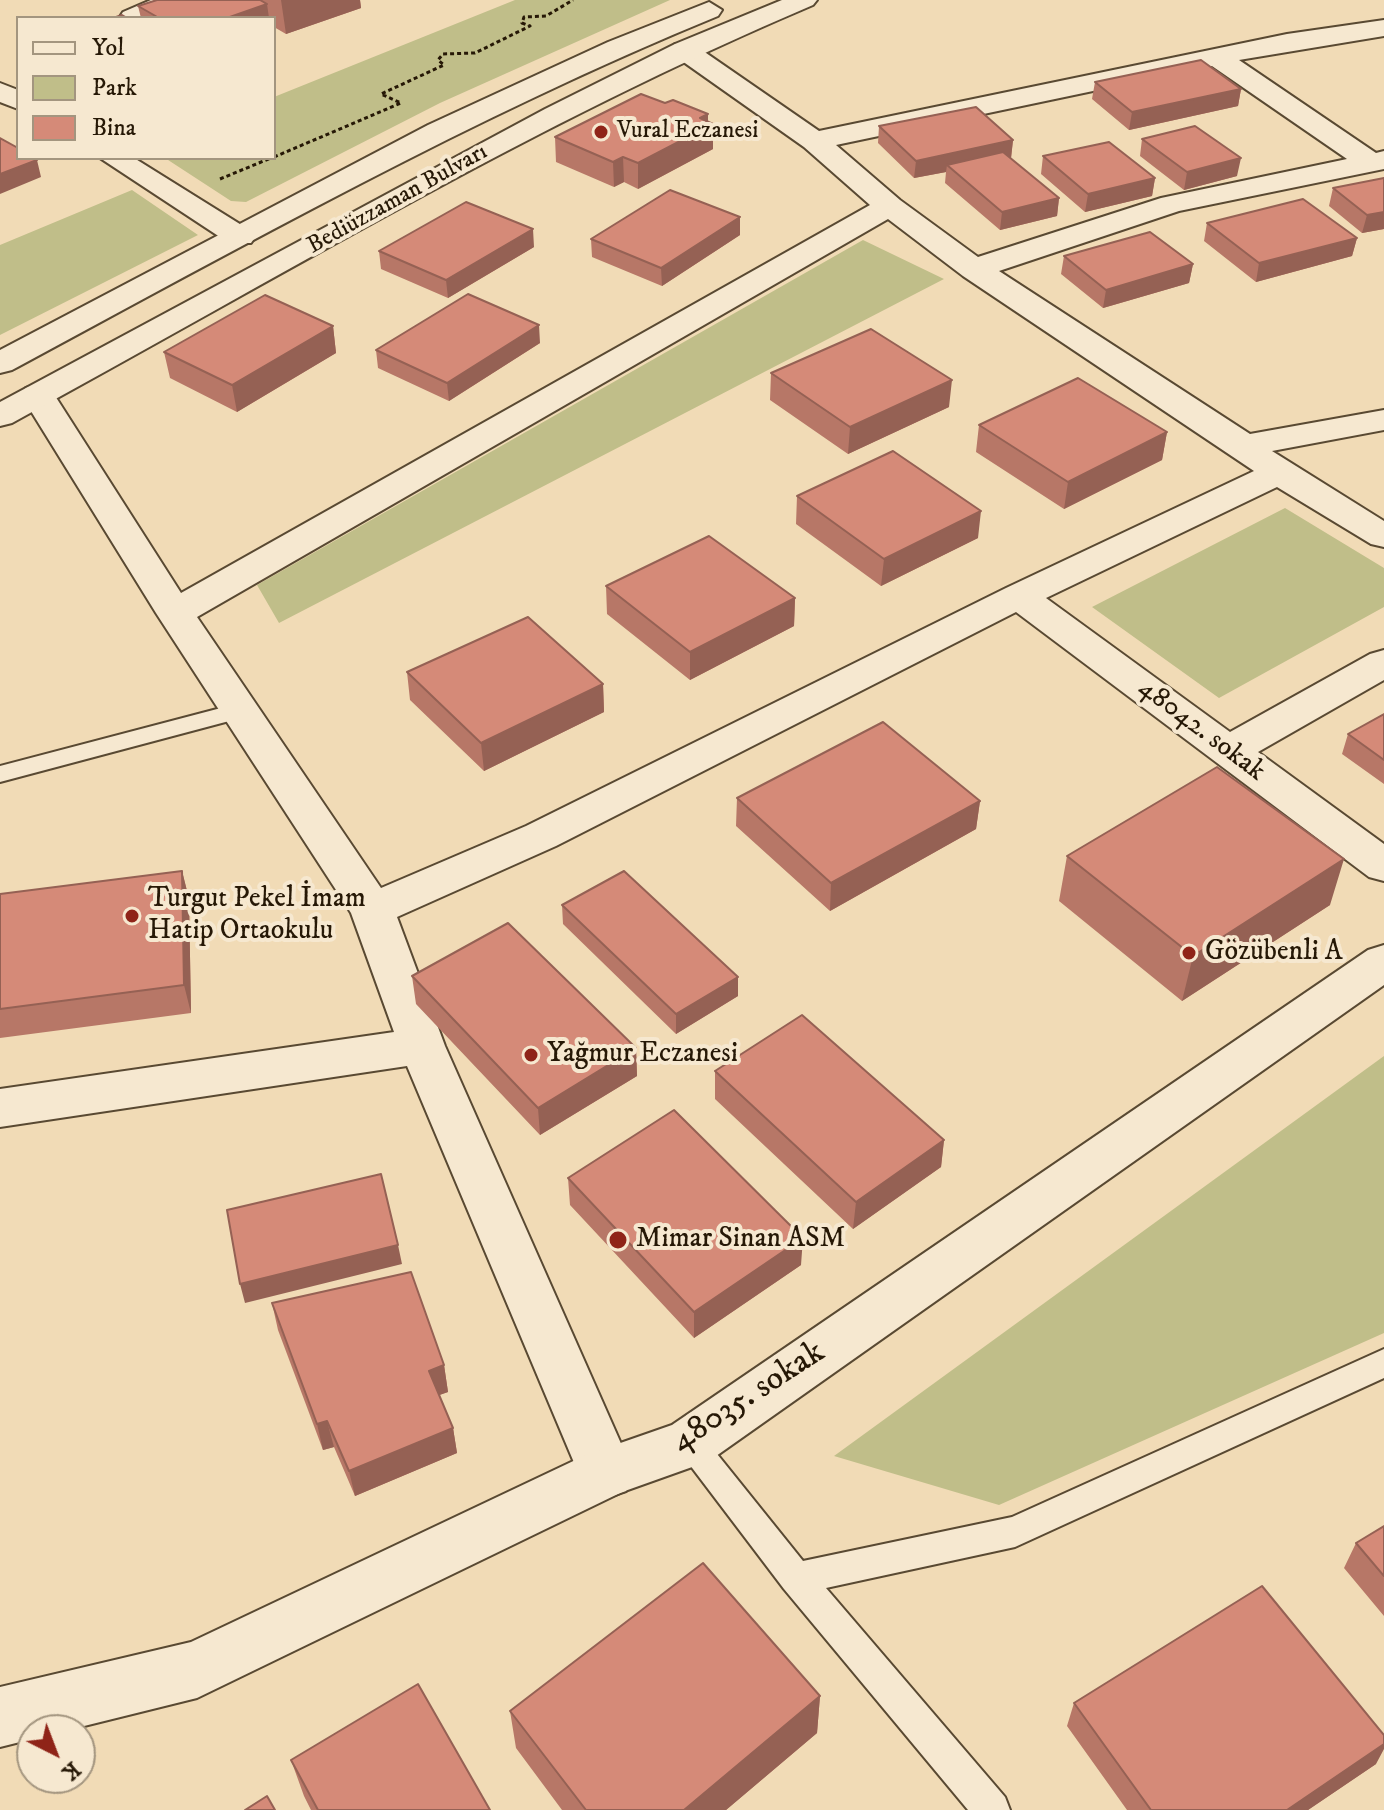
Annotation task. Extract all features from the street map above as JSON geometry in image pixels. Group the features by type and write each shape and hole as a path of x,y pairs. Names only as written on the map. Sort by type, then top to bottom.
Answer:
{"street":[{"path":"136,16 172,0"},
{"name":"Bediüzzaman Bulvarı","path":"0,363 548,77 733,0"},
{"name":"Bediüzzaman Bulvarı","path":"0,416 555,115 684,50 804,0"},
{"path":"1365,0 1384,21"},
{"path":"814,141 1220,59 1287,42 1384,28"},
{"path":"684,50 814,141 889,206 974,269 1244,446 1278,473 1384,536"},
{"path":"1220,59 1376,160"},
{"path":"117,160 240,237"},
{"path":"974,269 1172,204 1376,160"},
{"path":"175,613 889,206"},
{"path":"38,395 175,613 372,910 422,1046 606,1473"},
{"path":"1244,446 1384,420"},
{"path":"372,910 541,836 1019,596 1278,473"},
{"name":"48042. sokak","path":"1019,596 1384,866"},
{"path":"1228,751 1384,663"},
{"name":"48035. sokak","path":"0,1717 197,1669 606,1473 690,1444 1384,962"},
{"path":"0,1108 422,1046"}],"lane":[{"path":"0,774 240,711"},
{"path":"796,1578 1015,1532 1384,1363"},
{"path":"690,1444 796,1578 992,1810"}],"path":[{"path":"276,155 401,103 381,94 444,65 438,60 443,54 475,53 530,26 522,23 524,17 546,16 573,0"},
{"path":"179,197 265,160"}],"green space":[{"path":"515,0 670,0 440,103 246,202 231,201 168,160 276,160 276,96"},
{"path":"132,190 198,235 0,335 0,245"},
{"path":"863,240 944,279 279,623 257,585"},
{"path":"1285,508 1384,568 1384,607 1219,698 1092,607"},
{"path":"1384,1056 1384,1333 999,1505 834,1456"}],"building":[{"path":"157,0 260,0 267,4 233,16 156,16 138,6"},
{"path":"1201,60 1241,89 1132,112 1095,82"},
{"path":"641,94 665,103 673,100 708,114 700,118 713,124 638,163 623,157 613,162 555,137"},
{"path":"976,107 1013,140 916,161 879,126"},
{"path":"1195,126 1241,158 1187,172 1142,139"},
{"path":"0,138 16,147 16,160 37,160 0,174"},
{"path":"1109,142 1155,178 1088,194 1043,156"},
{"path":"1003,152 1059,198 1002,212 947,165"},
{"path":"1384,178 1384,212 1367,215 1333,188"},
{"path":"670,190 740,217 661,268 591,239"},
{"path":"1303,199 1357,238 1259,263 1207,223"},
{"path":"466,202 533,229 446,280 379,251"},
{"path":"1150,232 1193,264 1106,290 1064,256"},
{"path":"468,294 539,325 447,383 376,350"},
{"path":"265,295 333,326 232,385 164,352"},
{"path":"871,329 952,380 850,427 771,373"},
{"path":"1078,378 1167,432 1068,482 979,425"},
{"path":"893,451 981,511 884,559 797,496"},
{"path":"709,536 795,598 690,652 606,586"},
{"path":"528,617 603,684 481,743 407,672"},
{"path":"1384,714 1384,760 1348,734"},
{"path":"883,722 980,801 831,883 737,798"},
{"path":"1217,767 1344,859 1193,956 1067,856"},
{"path":"182,871 184,985 0,1009 0,894"},
{"path":"624,871 738,977 676,1014 562,905"},
{"path":"508,923 636,1048 538,1108 412,976"},
{"path":"802,1015 944,1140 856,1202 715,1071"},
{"path":"674,1110 803,1238 694,1312 568,1178"},
{"path":"381,1174 398,1245 240,1284 227,1210"},
{"path":"411,1272 444,1365 429,1371 453,1428 349,1471 327,1421 317,1424 272,1303"},
{"path":"1384,1526 1384,1576 1356,1543"},
{"path":"703,1563 820,1696 684,1810 586,1810 510,1711"},
{"path":"1262,1586 1384,1735 1384,1744 1287,1810 1151,1810 1074,1703"},
{"path":"418,1684 490,1810 318,1810 291,1760"},
{"path":"267,1796 275,1810 245,1810"}],"place":[{"name":"Vural Eczanesi","path":"601,132"},
{"name":"Turgut Pekel İmam Hatip Ortaokulu","path":"132,916"},
{"name":"Gözübenli A","path":"1189,953"},
{"name":"Yağmur Eczanesi","path":"531,1055"},
{"name":"Mimar Sinan ASM","path":"618,1240"}]}
